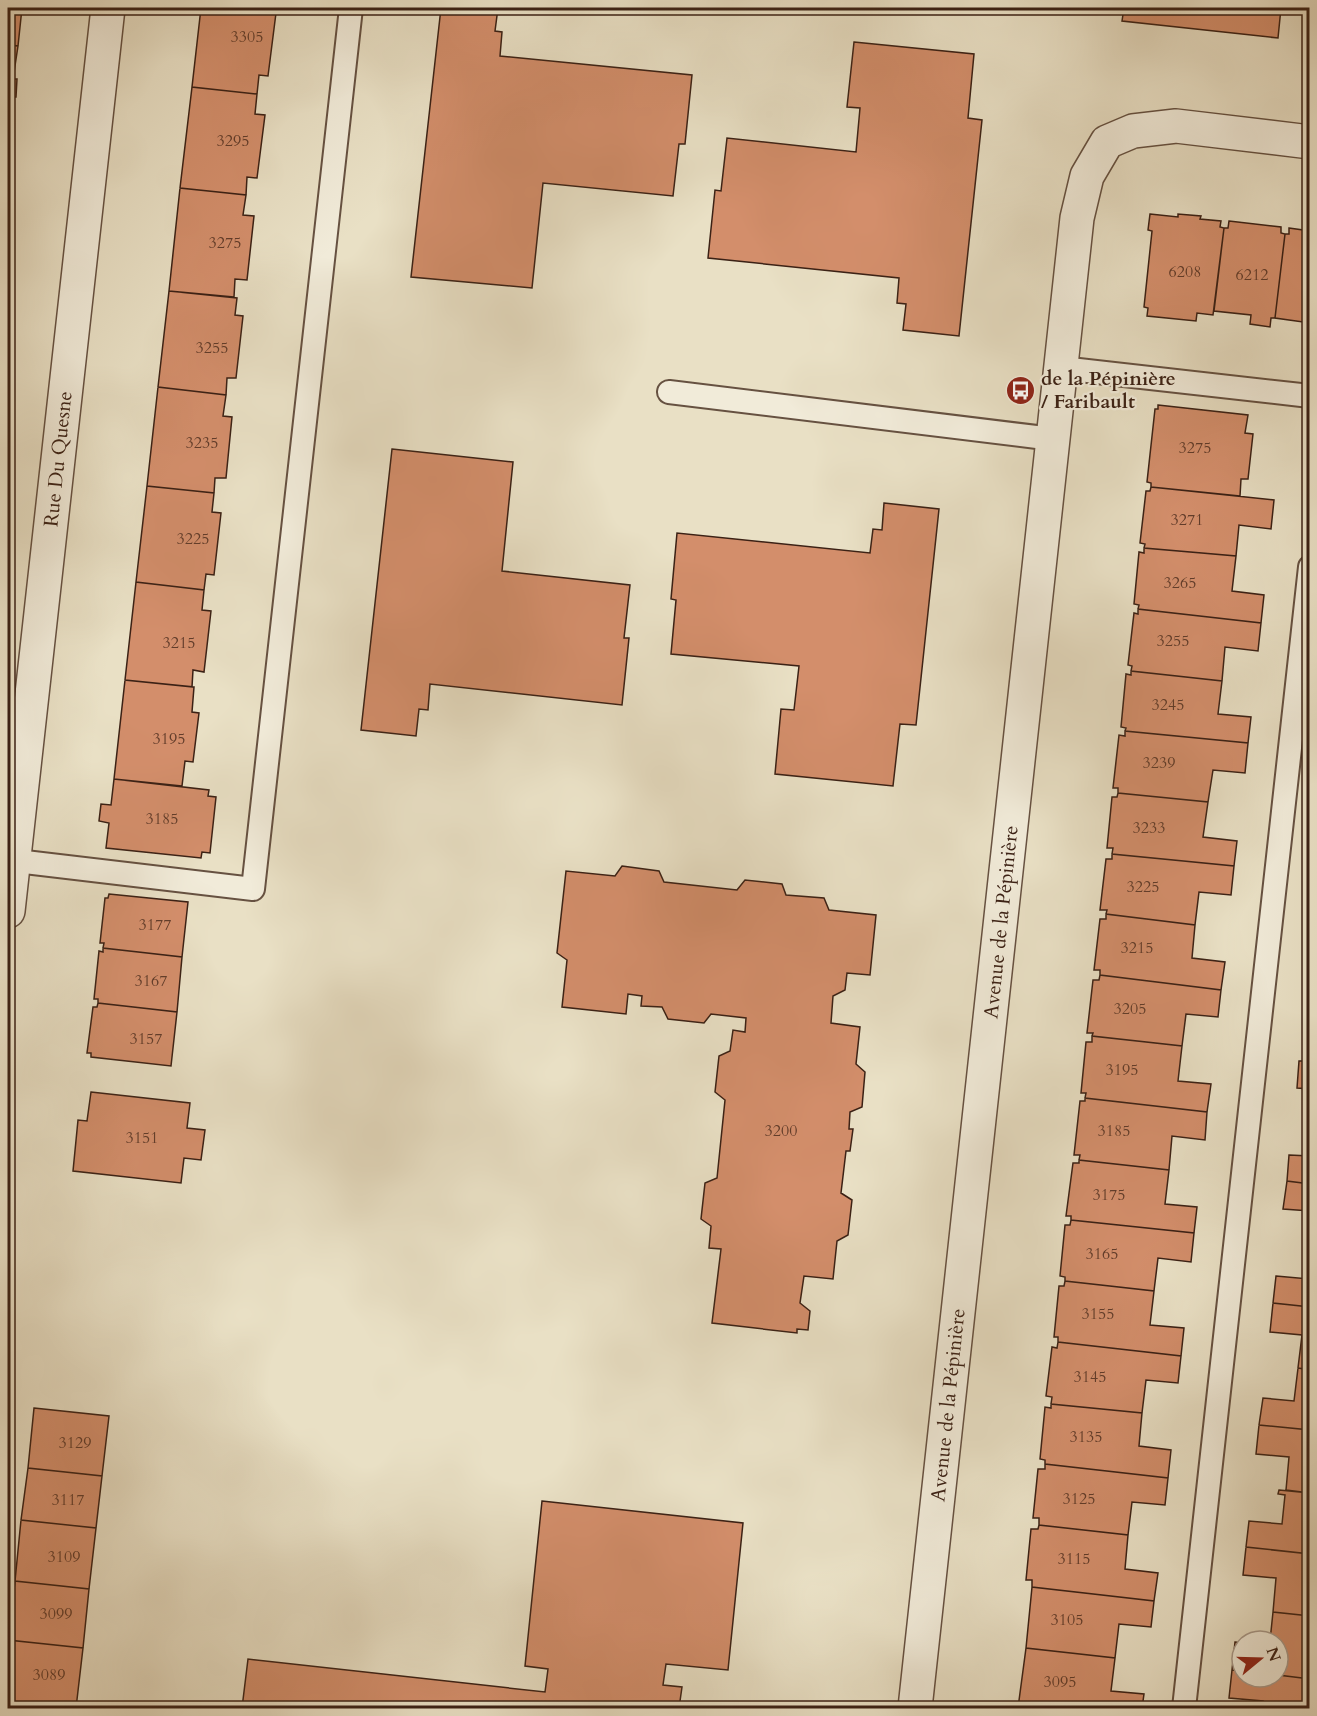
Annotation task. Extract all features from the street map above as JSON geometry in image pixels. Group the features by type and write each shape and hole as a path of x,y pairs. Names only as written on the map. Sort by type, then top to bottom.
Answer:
{"street":[{"name":"Rue Du Quesne","path":"8,911 10,860 108,8"},
{"name":"Avenue de la Pépinière","path":"915,1708 1077,218 1087,176 1107,142 1132,131 1176,126 1310,142"}],"lane":[{"path":"10,860 253,889 351,8"},
{"path":"1061,368 1310,396"},
{"path":"669,392 1053,439"},
{"path":"1184,1708 1310,567"}],"building":[{"path":"8,8 22,8 18,46 8,45"},
{"path":"201,8 266,8 266,12 276,13 268,76 259,75 257,94 192,87"},
{"path":"441,8 498,8 495,31 502,32 500,56 692,75 685,144 679,144 673,196 543,183 532,288 411,277"},
{"path":"1124,8 1281,8 1278,38 1122,21"},
{"path":"854,42 974,54 968,118 982,120 959,336 903,330 906,304 897,303 899,278 708,258 715,190 721,191 727,138 856,152 860,108 847,107"},
{"path":"8,45 18,46 13,79 17,79 16,97 11,97 11,99 8,99"},
{"path":"192,87 257,94 255,114 265,115 257,178 247,177 246,195 180,188"},
{"path":"180,188 246,195 243,215 254,216 247,280 235,279 234,297 169,291"},
{"path":"1150,214 1178,217 1178,214 1201,216 1200,219 1221,221 1220,227 1224,228 1213,315 1197,313 1196,321 1147,316 1148,308 1144,307 1152,231 1148,230"},
{"path":"1229,221 1281,227 1281,233 1285,234 1275,318 1271,318 1270,327 1250,324 1251,315 1214,311 1224,228 1228,228"},
{"path":"1289,228 1310,231 1310,323 1275,318 1285,234 1289,234"},
{"path":"169,291 237,298 235,315 243,316 236,378 227,378 226,395 158,387"},
{"path":"158,387 226,395 223,416 232,417 226,478 215,478 214,493 147,486"},
{"path":"1158,405 1248,415 1245,433 1253,434 1248,479 1241,479 1240,496 1151,487 1151,483 1147,482 1155,409 1158,409"},
{"path":"392,449 513,462 502,571 630,585 624,638 629,638 622,705 430,684 428,710 419,709 416,736 361,730"},
{"path":"147,486 214,493 212,512 221,513 214,575 206,574 204,590 136,582"},
{"path":"1151,487 1274,500 1271,529 1239,525 1236,556 1144,548 1145,544 1140,543 1146,491 1150,491"},
{"path":"884,503 939,509 916,725 900,724 893,786 775,774 781,709 794,710 799,666 671,654 676,600 671,599 677,533 870,553 873,529 882,530"},
{"path":"1144,548 1236,556 1232,591 1264,595 1261,623 1138,609 1139,605 1134,604 1139,552 1144,553"},
{"path":"136,582 204,590 202,610 211,611 204,672 193,670 192,687 125,680"},
{"path":"1138,609 1261,623 1258,651 1225,647 1222,681 1131,671 1132,666 1128,665 1134,613 1138,614"},
{"path":"1131,671 1222,681 1218,714 1251,717 1248,743 1125,731 1126,728 1121,727 1126,674 1131,675"},
{"path":"125,680 194,687 192,712 199,713 193,762 185,761 182,786 114,779"},
{"path":"1125,731 1248,743 1245,773 1213,770 1208,802 1118,793 1118,788 1113,788 1119,735 1125,736"},
{"path":"114,779 209,790 208,796 216,797 210,853 202,852 201,858 106,848 109,823 99,821 101,804 111,805"},
{"path":"1118,793 1208,802 1203,837 1237,841 1234,866 1112,854 1113,848 1107,848 1112,797 1117,797"},
{"path":"1112,854 1234,866 1231,895 1199,892 1195,925 1106,914 1107,910 1100,910 1106,859 1112,859"},
{"path":"622,866 659,871 664,882 737,890 745,880 782,884 786,895 824,898 829,910 876,915 870,975 847,973 845,990 833,996 831,1023 860,1027 856,1064 865,1072 862,1107 850,1112 849,1129 853,1129 850,1151 846,1151 841,1193 852,1200 848,1235 837,1241 833,1279 804,1276 800,1303 810,1311 808,1330 797,1329 797,1333 712,1323 721,1249 709,1248 711,1226 701,1219 705,1183 717,1178 725,1100 715,1092 719,1056 730,1051 733,1030 745,1032 746,1018 711,1014 704,1023 668,1019 662,1007 641,1006 642,996 628,994 626,1014 562,1007 567,960 557,953 566,871 615,876"},
{"path":"109,894 188,902 182,957 103,948 104,943 100,943 105,898 108,898"},
{"path":"1106,914 1195,925 1192,958 1225,962 1221,990 1100,975 1100,970 1094,970 1100,919 1106,919"},
{"path":"103,948 182,957 177,1012 98,1003 98,999 94,999 99,951 103,952"},
{"path":"1100,975 1221,990 1218,1017 1186,1014 1182,1046 1092,1036 1093,1033 1087,1033 1093,980 1099,980"},
{"path":"98,1003 177,1012 171,1066 91,1057 91,1053 87,1053 93,1007 97,1007"},
{"path":"1092,1036 1182,1046 1178,1081 1211,1084 1207,1112 1085,1098 1086,1093 1081,1093 1086,1042 1092,1042"},
{"path":"1299,1061 1310,1061 1310,1089 1297,1088"},
{"path":"91,1092 190,1103 187,1128 205,1130 201,1160 184,1158 181,1183 73,1171 78,1120 87,1121"},
{"path":"1085,1098 1207,1112 1205,1140 1172,1136 1169,1170 1079,1160 1080,1155 1074,1155 1080,1101 1085,1101"},
{"path":"1289,1155 1310,1156 1310,1184 1287,1181"},
{"path":"1079,1160 1169,1170 1165,1204 1197,1207 1194,1233 1071,1220 1071,1216 1066,1216 1073,1163 1079,1163"},
{"path":"1287,1181 1310,1184 1310,1211 1283,1209"},
{"path":"1071,1220 1194,1233 1191,1262 1158,1258 1154,1291 1065,1281 1065,1277 1060,1276 1065,1225 1070,1225"},
{"path":"1276,1276 1309,1279 1310,1277 1310,1307 1273,1303"},
{"path":"1065,1281 1154,1291 1150,1325 1184,1328 1181,1356 1058,1342 1058,1337 1054,1337 1059,1286 1064,1286"},
{"path":"1273,1303 1310,1307 1310,1370 1298,1368 1302,1335 1270,1332"},
{"path":"1058,1342 1181,1356 1178,1383 1146,1380 1142,1413 1051,1404 1052,1397 1046,1396 1052,1347 1057,1348"},
{"path":"1298,1368 1310,1370 1310,1430 1259,1425 1263,1398 1294,1401"},
{"path":"1051,1404 1142,1413 1139,1446 1171,1450 1168,1478 1045,1464 1045,1460 1040,1459 1045,1407 1051,1408"},
{"path":"34,1408 109,1416 102,1476 28,1468"},
{"path":"1259,1425 1310,1430 1310,1493 1286,1490 1289,1457 1256,1454"},
{"path":"1045,1464 1168,1478 1165,1505 1132,1502 1128,1535 1039,1525 1039,1518 1033,1518 1038,1469 1045,1469"},
{"path":"28,1468 102,1476 96,1528 21,1520"},
{"path":"1279,1490 1310,1493 1310,1554 1246,1547 1249,1521 1282,1524 1285,1495 1278,1494"},
{"path":"542,1501 743,1523 728,1670 666,1664 663,1685 682,1687 679,1708 242,1708 248,1659 545,1692 548,1669 525,1666"},
{"path":"21,1520 96,1528 89,1589 15,1581"},
{"path":"1039,1525 1128,1535 1125,1569 1158,1573 1154,1601 1032,1587 1032,1580 1026,1580 1031,1529 1038,1529"},
{"path":"1246,1547 1310,1554 1310,1616 1273,1612 1276,1578 1243,1575"},
{"path":"15,1581 89,1589 83,1648 8,1640"},
{"path":"1032,1587 1154,1601 1151,1627 1119,1624 1115,1658 1026,1648"},
{"path":"1273,1612 1310,1616 1310,1679 1290,1676 1290,1629 1271,1629"},
{"path":"8,1640 83,1648 76,1708 8,1704"},
{"path":"1026,1648 1115,1658 1111,1691 1144,1694 1142,1708 1018,1708"},
{"path":"1290,1676 1310,1679 1310,1708 1262,1708 1263,1701 1229,1698 1230,1689 1290,1689"},
{"path":"8,1704 48,1708 8,1708"}],"place":[{"name":"de la Pépinière / Faribault","path":"1020,390"}]}
